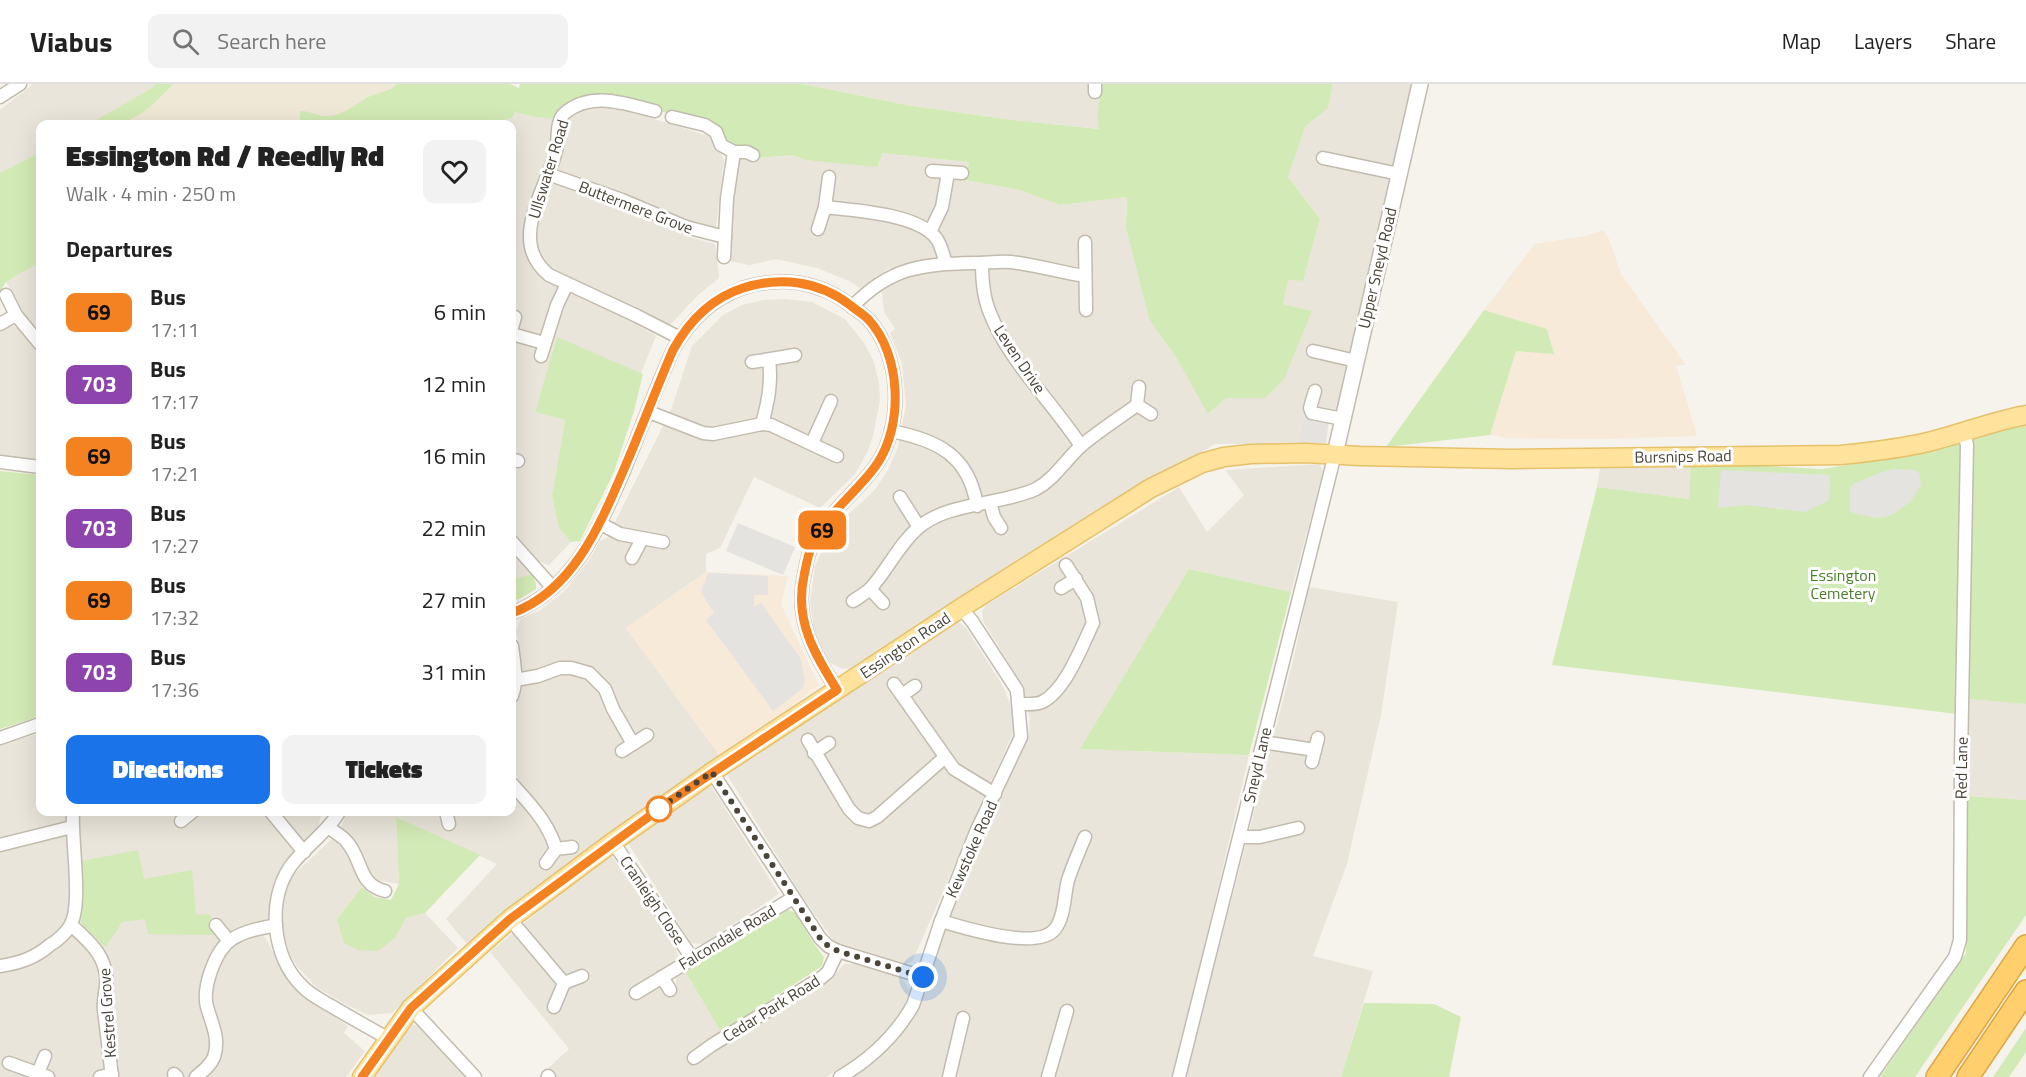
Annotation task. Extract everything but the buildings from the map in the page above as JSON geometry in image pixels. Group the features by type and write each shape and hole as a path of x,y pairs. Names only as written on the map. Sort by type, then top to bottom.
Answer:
{"highway":[{"path":"1937,1077 2026,946"},
{"path":"1968,1077 2026,991"}],"main road":[{"name":"Bursnips Road","path":"1335,454 1512,459 1841,455 1883,451 1926,443 2004,419 2026,415"},
{"name":"Essington Road","path":"362,1077 411,1008 510,919 712,772 961,608 1151,488 1202,463 1224,457 1251,454 1335,454"}],"street":[{"path":"0,97 20,84"},
{"name":"Upper Sneyd Road","path":"1335,454 1420,84"},
{"name":"Ullswater Road","path":"655,111 601,99 567,111 559,120 556,153 534,212 530,240 532,251 542,269 549,275 680,338"},
{"path":"672,117 705,125 716,132 721,145 734,152 747,152 753,155"},
{"path":"724,256 729,178 734,152"},
{"path":"1323,158 1399,174"},
{"path":"932,171 962,173"},
{"path":"930,232 942,207 948,173"},
{"name":"Buttermere Grove","path":"548,174 622,200 686,227 725,237"},
{"path":"818,230 825,207 829,177"},
{"path":"825,207 868,211 917,224 937,239 946,264"},
{"path":"1085,243 1086,310"},
{"path":"852,307 875,285 898,273 917,267 1009,262 1084,276"},
{"name":"Leven Drive","path":"982,263 985,300 998,329 1010,350 1081,446"},
{"path":"516,611 534,603 553,588 574,566 601,524 649,412 664,370 680,338 712,303 726,294 759,284 790,282 810,285 827,290 868,319 893,367 897,387 891,431 879,461 866,480 817,536 811,546 803,579 804,625 813,650 837,690"},
{"path":"516,336 542,349 567,284"},
{"path":"6,295 16,315 36,339"},
{"path":"0,324 16,315"},
{"path":"1313,351 1356,361"},
{"path":"752,362 795,355"},
{"path":"762,424 771,393 769,360"},
{"path":"853,601 870,589 897,551 919,527 944,514 1036,489 1061,468 1081,446 1137,405 1139,387"},
{"path":"1315,391 1310,408 1312,413 1344,419"},
{"path":"812,443 831,401"},
{"path":"1137,405 1151,414"},
{"path":"649,412 703,433 713,434 762,424 771,425 837,456"},
{"path":"891,431 923,438 938,444 950,454 964,470 975,495 977,506"},
{"name":"Red Lane","path":"1870,1077 1954,957 1960,940 1967,445 1964,432"},
{"name":"Sneyd Lane","path":"1179,1077 1335,454"},
{"path":"0,462 36,466"},
{"path":"900,497 919,527"},
{"path":"990,502 994,517 1001,528"},
{"path":"601,524 620,534 663,542"},
{"path":"632,558 642,539"},
{"path":"516,546 553,588"},
{"path":"1019,704 1040,703 1050,697 1064,681 1094,623 1087,598 1066,565"},
{"path":"1061,588 1076,579"},
{"path":"870,589 883,603"},
{"name":"Kewstoke Road","path":"844,1076 894,1033 913,1005 941,921 976,832 1021,737 1017,690 961,608"},
{"path":"516,680 538,676 560,668 571,668 589,674 605,689 628,747 647,735"},
{"path":"894,684 954,770 995,794"},
{"path":"902,695 915,686"},
{"path":"0,738 36,725"},
{"path":"808,740 849,809 858,818 869,821 877,817 944,758"},
{"path":"1263,742 1315,750"},
{"path":"814,753 829,743"},
{"path":"712,772 820,938 828,946 923,977"},
{"path":"516,788 539,814 551,833 556,849"},
{"path":"0,966 35,957 54,943 71,925 77,897 73,816"},
{"path":"181,821 187,816"},
{"path":"273,816 304,852"},
{"path":"336,816 291,865 282,880 276,905 276,925 285,961 302,987 388,1039"},
{"path":"0,845 72,827"},
{"path":"328,827 346,840 368,884 375,889 385,891"},
{"path":"1240,837 1260,837 1298,828"},
{"path":"941,921 988,934 1043,938 1051,933 1058,923 1068,881 1083,856 1085,837"},
{"name":"Cranleigh Close","path":"613,842 692,958"},
{"path":"546,862 556,849 572,847"},
{"name":"Falcondale Road","path":"636,993 793,897"},
{"path":"510,919 564,983"},
{"name":"Kestrel Grove","path":"71,925 98,951 104,966 108,1076"},
{"path":"196,1077 214,1057 216,1040 206,1004 206,982 218,956 229,941 253,930 276,925"},
{"path":"216,926 229,941"},
{"name":"Cedar Park Road","path":"694,1058 821,978 828,972 838,951"},
{"path":"554,1007 564,983 582,976"},
{"name":"Falcondale Road","path":"662,977 670,990"},
{"path":"411,1008 475,1077"},
{"path":"1048,1077 1062,1016"},
{"path":"949,1077 966,1036 963,1018"},
{"path":"9,1063 43,1075 45,1056"}],"shaded area":[{"path":"33,84 155,84 152,88 96,120 36,120 36,154 0,173 0,110"},
{"path":"155,84 458,84 340,120 96,120 152,88"},
{"path":"803,84 1102,84 1097,115 1100,129 1012,120 906,105"},
{"path":"1333,84 1415,84 1337,418 1304,417 1298,444 1215,444 1077,525 852,669 840,668 829,662 815,639 810,602 815,566 824,547 842,520 874,491 888,470 898,447 906,405 902,363 890,333 895,329 884,312 882,291 898,279 890,268 860,288 817,268 776,259 749,265 730,261 734,191 739,161 793,155 805,160 879,166 881,153 969,162 965,180 1020,190 1060,205 1127,197 1126,228 1149,319 1177,359 1209,414 1225,398 1265,398 1312,311 1283,304 1288,280 1303,281 1320,219 1288,177 1305,127 1328,108"},
{"path":"602,103 712,137 724,160 716,227 696,224 622,193 616,205 686,236 714,244 719,278 698,295 670,325 647,314 641,327 656,336 641,373 557,338 535,412 565,420 552,496 559,528 571,542 549,565 540,562 527,552 516,537 516,120 504,120 512,118 515,112 556,119 546,159 558,163 563,152 565,122 576,112"},
{"path":"1603,230 1609,239 1621,274 1686,365 1676,365 1697,436 1600,439 1507,438 1490,435 1516,351 1554,353 1547,329 1484,310 1535,244 1585,236"},
{"path":"36,264 36,328 26,316 6,282"},
{"path":"785,299 812,302 845,319 864,343 874,362 880,400 868,451 855,474 820,508 754,477 720,548 706,554 706,572 626,628 720,756 467,944 446,919 497,864 396,817 399,884 369,879 352,838 341,828 346,816 516,816 516,651 520,650 516,631 520,619 539,611 564,592 589,560 600,541 607,538 671,410 692,346 723,315 742,305 763,300"},
{"path":"13,326 19,328 36,347 36,462 0,458 0,332"},
{"path":"1304,416 1329,419 1326,443 1298,444"},
{"path":"1601,462 1691,462 1689,499 1597,487"},
{"path":"1320,464 1323,472 1291,592 1189,569 1081,749 1249,755 1174,1077 851,1077 881,1056 912,1019 940,933 988,820 1021,749 1028,739 1030,718 1019,680 983,621 982,611 986,605 1179,487 1207,532 1244,495 1225,470"},
{"path":"1894,469 1915,470 1919,473 1921,485 1911,501 1895,513 1885,517 1875,518 1850,512 1850,488 1853,484"},
{"path":"1721,470 1830,475 1828,501 1805,512 1746,505 1718,508"},
{"path":"738,523 795,547 783,575 726,551"},
{"path":"516,556 533,574 516,578"},
{"path":"706,572 788,576 781,604 819,685 720,756 626,628"},
{"path":"708,573 768,576 768,595 754,595 754,607 761,603 801,659 805,681 802,689 773,711 706,620 714,613 701,592"},
{"path":"1309,587 1398,602 1381,715 1347,864 1313,956 1373,971 1341,1077 1186,1077 1293,661"},
{"path":"955,619 966,628 1003,686 1013,712 1013,733 912,962 905,964 840,945 833,940 802,896 726,773"},
{"path":"1969,699 2026,704 2026,800 1967,796"},
{"path":"36,734 36,816 321,816 318,828 293,852 275,880 268,919 239,929 243,942 263,935 285,977 296,990 348,1026 344,1033 365,1051 346,1077 0,1077 0,745"},
{"path":"711,786 779,894 711,939 702,944 691,943 626,840"},
{"path":"333,838 346,847 357,869 362,887 337,919 396,937 406,918 425,913 458,948 392,1013 368,1015 317,988 296,965 289,953 284,936 282,914 285,894 292,876"},
{"path":"609,852 676,948 678,959 631,988 637,998 658,987 663,987 668,992 676,986 676,977 685,971 721,1032 689,1054 695,1066 782,1007 831,980 844,964 857,964 901,977 912,992 907,1009 897,1023 871,1049 826,1077 538,1077 569,1049 490,952"},
{"path":"411,1024 424,1028 467,1077 371,1077"}],"green space":[{"path":"155,84 173,84 155,103 129,120 96,120 152,88"},
{"path":"396,84 510,84 519,88 520,84 803,84 906,105 1012,120 1099,129 1097,115 1102,84 1333,84 1328,108 1305,127 1288,177 1320,219 1303,281 1288,280 1283,304 1312,311 1284,379 1265,398 1226,398 1208,414 1177,359 1149,319 1126,228 1127,197 1060,205 1020,190 965,180 969,162 882,153 878,167 805,160 793,155 755,158 729,145 707,123 598,95 556,119 515,112 512,118 504,120 300,120 300,111 324,116 335,115 371,96 391,89"},
{"path":"36,154 36,264 6,282 0,291 0,173"},
{"path":"1484,310 1547,329 1554,354 1516,351 1490,435 1386,447"},
{"path":"557,337 643,374 634,411 614,472 580,541 571,542 559,528 552,496 565,420 535,412"},
{"path":"2026,424 2026,704 1969,699 1971,437"},
{"name":"Essington Cemetery","path":"1957,442 1963,449 1957,714 1552,665 1597,487 1689,499 1691,462 1822,469 1922,453"},
{"path":"0,471 36,475 36,717 0,729"},
{"path":"1189,569 1291,592 1249,755 1080,749"},
{"path":"533,574 536,589 516,600 516,578"},
{"path":"1967,796 2026,800 2026,915 1915,1077 1880,1077 1966,953"},
{"path":"396,817 480,855 425,913 406,918 396,937 378,951 358,950 344,943 337,919 362,887 374,897 391,900 399,884"},
{"path":"138,850 144,879 192,870 196,915 210,914 213,935 148,934 145,919 122,922 106,947 82,925 80,915 84,894 82,861"},
{"path":"788,910 796,913 824,957 822,966 721,1032 685,971"},
{"path":"1364,1003 1434,1004 1461,1017 1449,1077 1341,1077"},
{"path":"2026,1028 2026,1052 2009,1077 1993,1077"}],"bus line":[{"name":"69","path":"362,1077 411,1008 510,919 670,801 837,690 813,650 804,625 803,579 811,546 836,512 866,480 879,461 891,431 897,387 893,367 886,349 868,319 827,290 790,282 774,281 747,287 726,294 712,303 696,318 673,350 601,524 574,566 553,588 534,603 516,612"}],"route":[{"path":"659,809 651,814 712,772 820,938 828,946 923,977"}]}
